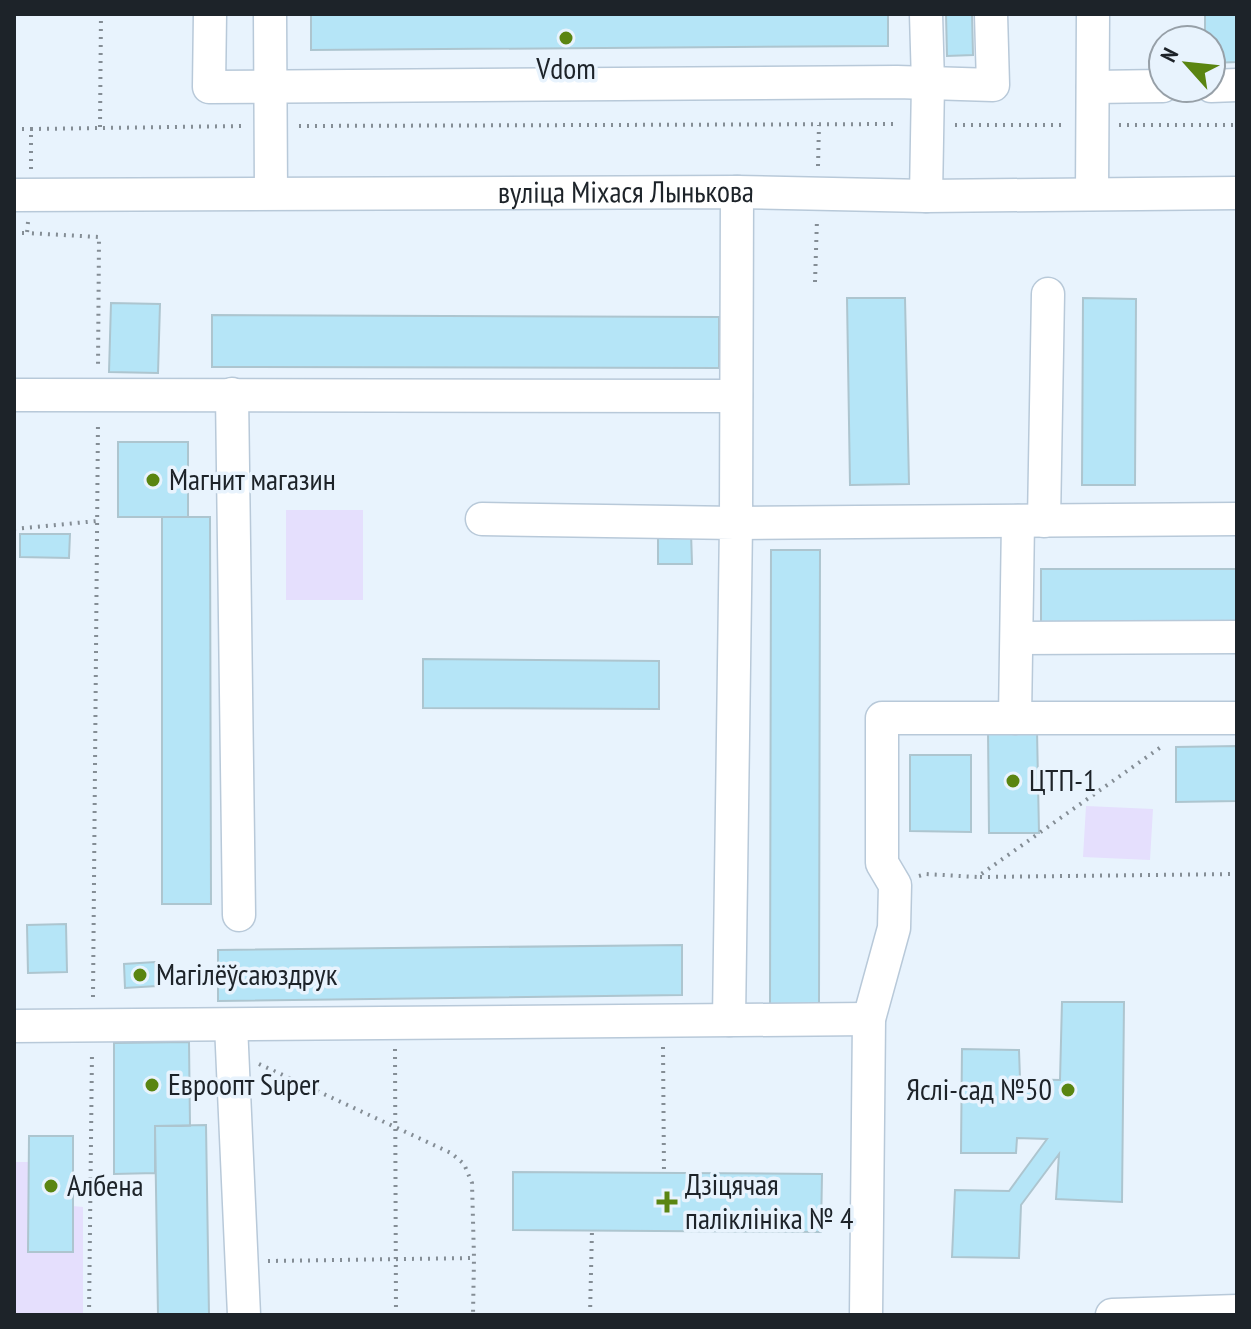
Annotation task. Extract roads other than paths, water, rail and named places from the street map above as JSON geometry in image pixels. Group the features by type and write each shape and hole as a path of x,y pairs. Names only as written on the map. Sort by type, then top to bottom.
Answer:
{"street":[{"path":"210,14 209,87 993,85 991,14"},
{"path":"270,14 271,193"},
{"path":"926,14 926,196"},
{"path":"1092,194 1093,14"},
{"path":"1093,87 1147,86"},
{"path":"729,1020 737,192"},
{"name":"вуліца Міхася Лынькова","path":"22,194 737,192 926,196 1237,193"},
{"path":"1015,718 1017,638 1031,521 1048,294"},
{"path":"232,394 239,915"},
{"path":"14,395 736,396"},
{"path":"482,519 736,523 1237,519"},
{"path":"1017,638 1237,637"},
{"path":"866,1315 869,1019 894,928 895,885 882,863 882,718 1237,718"},
{"path":"14,1026 92,1026 232,1038 395,1023 869,1019"},
{"path":"232,1038 244,1315"},
{"path":"1112,1315 1237,1311"}],"place":[{"name":"Vdom","path":"566,38"},
{"name":"Магнит магазин","path":"153,480"},
{"name":"ЦТП-1","path":"1013,781"},
{"name":"Магілёўсаюздрук","path":"140,975"},
{"name":"Евроопт Super","path":"152,1085"},
{"name":"Яслі-сад №50","path":"1068,1090"},
{"name":"Албена","path":"51,1186"},
{"name":"Дзіцячая паліклініка № 4","path":"667,1202"}]}
